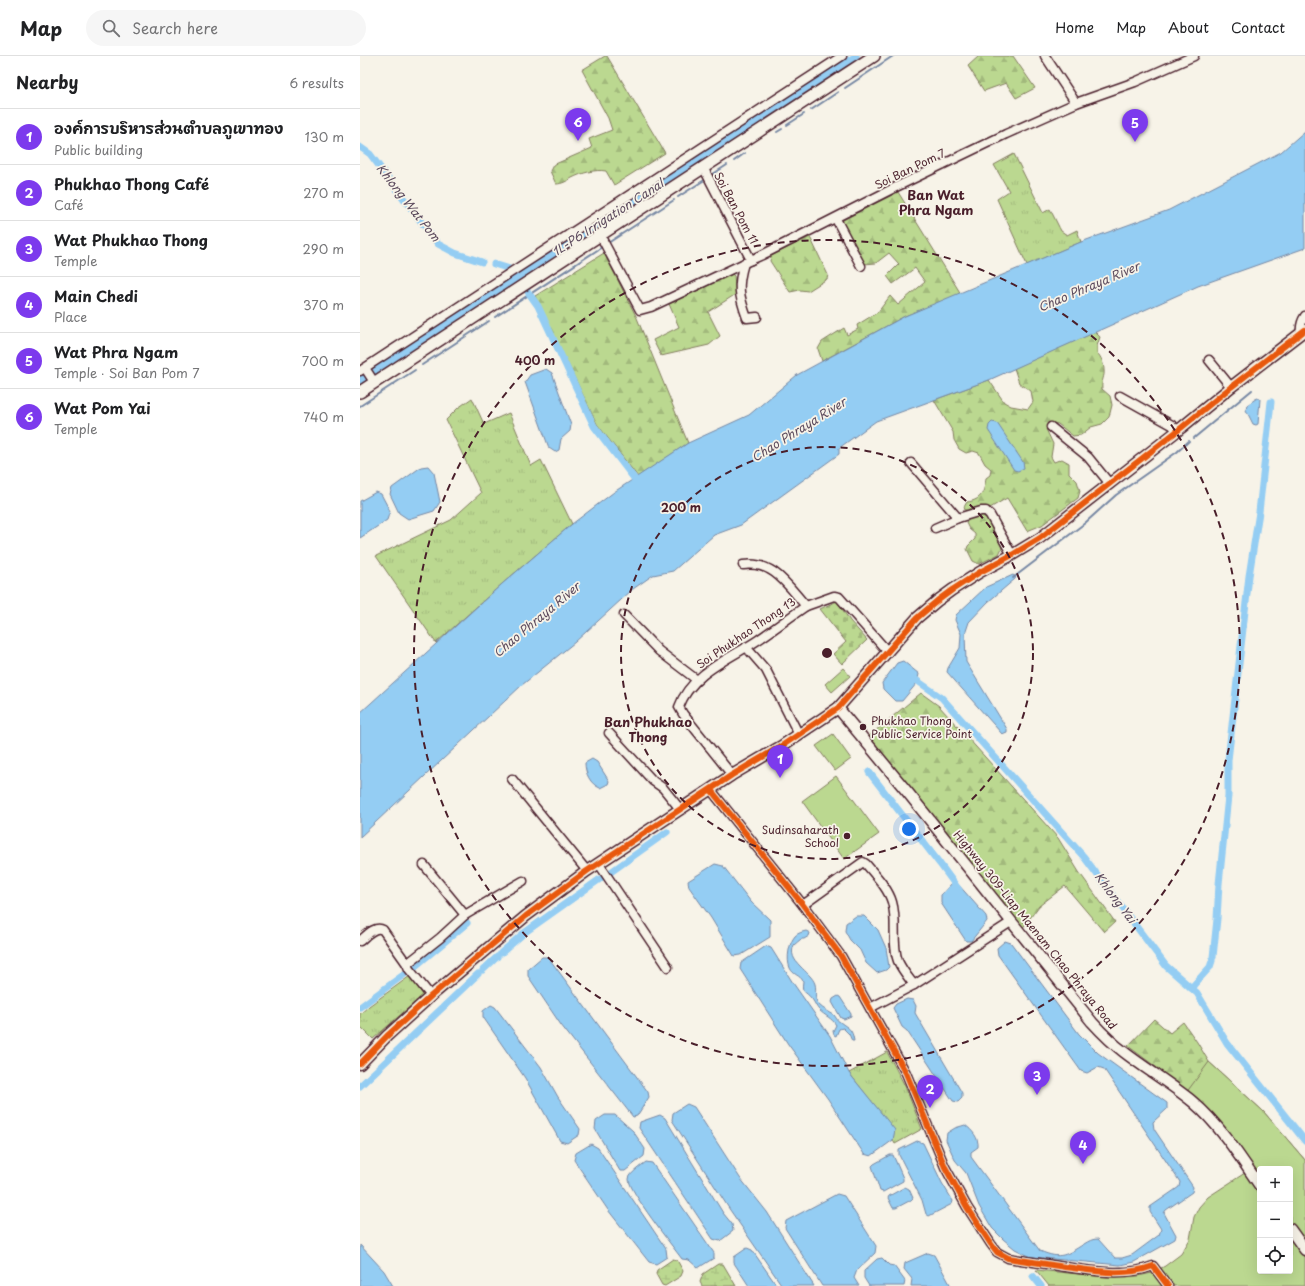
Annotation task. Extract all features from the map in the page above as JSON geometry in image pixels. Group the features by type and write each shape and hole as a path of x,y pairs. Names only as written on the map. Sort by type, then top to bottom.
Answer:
{"main road":[{"path":"360,392 373,380 574,241 600,235 874,56"}],"street":[{"path":"373,380 364,370 574,241 842,56"},
{"path":"1045,56 1076,103"},
{"name":"Soi Ban Pom 7","path":"600,235 640,310 651,307 836,219 896,187 1006,134 1076,103 1135,82 1194,56"},
{"name":"Soi Ban Pom 11","path":"703,168 747,261"},
{"path":"836,219 861,266"},
{"path":"747,261 740,277 740,298 747,318 757,317"},
{"path":"360,1064 387,1036 431,996 526,916 587,871 680,809 732,775 799,735 838,708 917,618 952,590 980,572 1040,538 1110,484 1303,331 1300,327 1305,316"},
{"path":"1209,360 1231,387"},
{"path":"1120,396 1172,425 1178,431"},
{"path":"1051,427 1088,457 1110,484"},
{"path":"911,463 958,518"},
{"path":"934,528 958,518 981,511 986,511 990,515 1012,555"},
{"path":"743,565 761,565 770,569 777,574 806,606"},
{"name":"Soi Phukhao Thong 13","path":"732,775 679,707 697,680 806,606 834,596 839,597 888,652"},
{"path":"624,615 658,651 697,680"},
{"path":"746,647 766,670 799,735"},
{"name":"Highway 309-Liap Maenam Chao Phraya Road","path":"838,708 1092,1022 1110,1040 1193,1102 1207,1115 1257,1182"},
{"path":"609,733 653,781 664,788 680,809"},
{"path":"512,779 587,871"},
{"path":"711,790 803,905 841,956 909,1079 945,1167 967,1207 990,1244 997,1252 1008,1258 1090,1271 1114,1273 1137,1272 1153,1266 1168,1286"},
{"path":"803,905 863,862 866,864 892,900 894,911 895,947 898,960 914,985"},
{"path":"599,864 668,967"},
{"path":"424,865 465,915"},
{"path":"407,964 440,938 465,915 523,881"},
{"path":"870,1008 914,985 1012,922"},
{"path":"360,941 376,928 383,930 409,969 431,996"},
{"path":"1293,1233 1305,1250"}],"green space":[{"path":"607,56 665,153 614,185 606,171 584,173 556,184 550,171 553,165 592,148 589,139 612,130 608,118 582,70"},
{"path":"979,56 1013,56 1035,88 1016,98 1006,83 984,91 968,66"},
{"path":"1014,154 1043,213 1050,209 1061,231 1067,235 1077,230 1081,242 1027,265 997,199 1009,191 994,165"},
{"path":"898,192 961,294 905,316 822,361 818,349 822,342 844,328 847,335 858,329 857,325 878,312 890,296 898,305 925,282 915,268 893,284 887,276 899,264 889,253 876,263 864,264 841,221"},
{"path":"810,237 828,275 827,279 808,291 800,290 790,292 770,261 771,256"},
{"path":"604,253 637,318 688,443 638,477 597,424 535,296"},
{"path":"732,274 734,276 736,294 708,312 720,336 709,345 661,356 653,340 679,327 669,304"},
{"path":"1095,332 1100,337 1097,346 1097,353 1101,358 1104,368 1102,389 1110,396 1112,405 1109,417 1102,424 1091,427 1081,435 1073,436 1058,424 1052,423 1046,429 1053,444 1051,457 1054,462 1062,459 1069,463 1069,473 1077,481 1080,491 1078,498 1042,525 1027,531 1007,498 990,508 969,511 965,510 964,507 967,502 979,497 983,491 986,478 990,475 991,469 985,464 979,453 973,451 966,453 959,449 954,440 953,432 934,400 989,380 1004,402 1011,406 1028,409 1033,402 1031,391 1019,383 1014,368"},
{"path":"472,398 484,424 509,413 531,466 541,460 572,524 436,643 376,556 451,520 481,493 446,420 458,408"},
{"path":"982,515 989,520 1002,548 999,554 979,564 973,561 967,549 975,539 975,534 969,529 966,523 969,519"},
{"path":"837,601 850,621 867,640 842,664 833,654 846,642 820,609"},
{"path":"843,668 850,676 832,692 825,684"},
{"path":"921,693 939,706 1058,838 1079,872 1115,922 1104,932 1065,886 1039,906 1022,929 869,736"},
{"path":"833,734 851,759 835,771 816,746"},
{"path":"836,776 879,834 844,859 802,801"},
{"path":"410,976 423,995 373,1039 360,1026 360,1014"},
{"path":"1154,1019 1170,1033 1183,1022 1209,1062 1263,1111 1305,1160 1293,1167 1257,1166 1186,1093 1156,1067 1128,1046"},
{"path":"887,1052 905,1086 922,1129 895,1144 893,1140 894,1130 849,1073"},
{"path":"1209,1062 1263,1111 1305,1160 1305,1286 1049,1286 1036,1270 1100,1276 1138,1276 1152,1273 1165,1266 1181,1254 1190,1239 1194,1217 1199,1207 1208,1197 1251,1169 1186,1093"},
{"path":"673,1259 677,1260 683,1271 681,1276 665,1286 662,1285 656,1274 657,1270"},
{"path":"718,1264 723,1264 736,1286 702,1286 700,1282 703,1274"}],"water":[{"name":"Chao Phraya River","path":"1305,131 1305,248 1198,286 989,380 876,421 839,448 839,454 741,525 714,535 673,571 653,575 633,589 575,642 522,685 360,837 360,713 502,584 572,524 614,492 688,443 749,415 797,375 905,316 1081,242 1169,210 1281,152"},
{"path":"546,369 552,373 571,425 570,431 561,439 559,450 555,452 549,448 525,382 530,375"},
{"path":"1257,398 1260,399 1258,424 1256,425 1253,424 1246,410 1247,405"},
{"path":"992,422 997,423 1023,462 1024,468 1018,471 1014,470 988,430 989,425"},
{"path":"428,466 434,473 440,502 434,511 408,519 399,513 390,494 392,488 421,467"},
{"path":"376,492 381,494 390,511 387,520 360,538 360,501"},
{"path":"1013,575 1016,577 1015,579 988,602 969,622 965,634 966,662 1007,729 1007,732 1002,734 947,672 960,648 961,634 955,620 956,615 986,587"},
{"path":"903,661 919,674 917,683 902,701 895,701 883,689 882,683 897,663"},
{"path":"592,759 597,762 609,781 608,784 600,788 593,784 586,771 585,763"},
{"path":"715,864 723,866 751,902 770,920 770,937 741,955 734,956 711,918 689,887 688,881"},
{"path":"957,883 986,916 987,921 971,941 966,941 941,903 941,895 951,884"},
{"path":"856,916 864,916 878,930 886,948 889,967 886,970 877,973 866,963 860,950 850,940 845,931 846,923"},
{"path":"806,931 810,933 809,936 801,939 794,945 792,951 793,956 800,966 813,979 816,987 816,1000 819,1005 834,1015 838,1021 850,1029 854,1041 852,1041 849,1034 843,1028 839,1029 836,1036 834,1035 833,1031 836,1025 818,1009 810,996 804,992 802,979 790,968 788,956 791,943 796,935"},
{"path":"1005,941 1011,943 1079,1034 1098,1053 1167,1103 1167,1109 1153,1122 1154,1129 1193,1187 1192,1192 1164,1213 1176,1235 1175,1239 1134,1262 1120,1265 1031,1257 1015,1249 992,1228 979,1206 966,1173 955,1160 946,1140 947,1133 955,1128 965,1125 970,1129 976,1137 978,1144 978,1147 971,1152 971,1157 1040,1251 1047,1254 1058,1256 1063,1255 1089,1241 1098,1239 1115,1258 1122,1258 1132,1255 1159,1235 1161,1229 1150,1212 1150,1207 1179,1187 1180,1182 1104,1069 1098,1067 1087,1073 1081,1071 998,955 997,948"},
{"path":"766,946 771,948 793,983 830,1036 849,1073 895,1130 893,1140 871,1156 864,1154 828,1099 788,1044 740,969 741,963"},
{"path":"542,957 548,957 648,1092 649,1097 637,1116 633,1117 561,1025 528,976 528,969"},
{"path":"838,996 851,1016 844,1019 841,1018 832,1002 833,999"},
{"path":"907,999 913,1000 916,1006 915,1013 962,1093 962,1098 958,1102 953,1101 907,1031 902,1027 893,1008 896,1004"},
{"path":"491,1005 495,1007 541,1067 558,1097 580,1129 579,1135 567,1143 560,1141 525,1078 483,1017 483,1011"},
{"path":"687,1104 694,1107 740,1178 767,1212 814,1286 783,1286 781,1284 730,1210 672,1120 673,1113"},
{"path":"605,1115 615,1115 633,1131 645,1149 644,1156 625,1171 620,1171 595,1129 596,1121"},
{"path":"660,1115 665,1118 723,1213 732,1224 733,1231 720,1241 713,1239 639,1128 640,1122"},
{"path":"917,1141 923,1143 942,1183 953,1201 952,1204 929,1216 926,1214 922,1200 899,1155 899,1150"},
{"path":"591,1144 598,1148 666,1249 667,1257 656,1264 649,1262 608,1210 574,1160 576,1153"},
{"path":"890,1155 893,1155 903,1181 883,1192 880,1191 872,1166"},
{"path":"646,1162 652,1163 714,1253 714,1258 698,1268 689,1260 682,1259 643,1206 631,1185 629,1179 631,1175"},
{"path":"905,1187 909,1189 913,1198 896,1208 893,1208 888,1198 889,1196"},
{"path":"837,1194 844,1196 876,1246 875,1253 857,1270 854,1278 859,1286 822,1286 785,1228 786,1221"},
{"path":"360,1245 384,1271 393,1286 360,1286"},
{"path":"747,1248 752,1250 777,1286 749,1286 734,1263 734,1257"},
{"path":"928,1253 934,1255 951,1286 911,1286 912,1279 904,1269 905,1263"},
{"path":"882,1258 889,1265 894,1266 905,1281 904,1286 869,1286 864,1278 864,1271 877,1259"}],"waterway":[{"name":"1L-P6 Irrigation Canal","path":"360,380 856,56"},
{"path":"845,88 893,56"},
{"path":"811,110 838,92"},
{"path":"787,125 804,114"},
{"path":"777,132 782,129"},
{"name":"Khlong Wat Pom","path":"360,147 370,154 438,244 455,253 482,262"},
{"path":"734,161 745,153"},
{"path":"710,176 727,165"},
{"path":"678,197 706,179"},
{"path":"608,243 674,200"},
{"path":"495,317 602,247"},
{"name":"Khlong Wat Pom","path":"494,264 510,269"},
{"name":"Khlong Wat Pom","path":"528,292 538,306 594,426 640,486"},
{"path":"422,365 489,321"},
{"path":"360,406 415,370"},
{"path":"1194,438 1252,390"},
{"path":"1213,957 1228,796 1228,760 1249,576 1259,512 1271,402"},
{"path":"1013,578 1085,523 1116,495 1177,452 1189,441"},
{"name":"Khlong Yai","path":"909,675 942,698 1084,857 1166,966 1197,993 1227,1043 1305,1141"},
{"path":"869,772 959,890"},
{"path":"608,874 667,832"},
{"path":"501,953 524,933 600,879"},
{"path":"413,968 467,923"},
{"path":"483,970 497,957"},
{"path":"1191,988 1210,967 1212,961"},
{"path":"360,1007 406,973"},
{"path":"360,1086 478,974"},
{"path":"1033,1276 1041,1286"}],"cycle path":[{"path":"360,1064 387,1036 431,996 526,916 587,871 732,775 783,745 838,708 917,618 937,601 980,572 1040,538 1305,330"},
{"path":"711,790 803,905 841,956 906,1073 945,1167 967,1207 997,1252 1008,1258 1110,1272 1132,1271 1153,1266 1168,1286"}],"place":[{"name":"Wat Pom Yai","path":"578,141"},
{"name":"Wat Phra Ngam","path":"1135,142"},
{"name":"Phukhao Thong Public Service Point","path":"863,727"},
{"name":"องค์การบริหารส่วนตำบลภูเขาทอง","path":"780,778"},
{"name":"Sudinsaharath School","path":"847,836"},
{"name":"Wat Phukhao Thong","path":"1037,1095"},
{"name":"Phukhao Thong Café","path":"930,1108"},
{"name":"Main Chedi","path":"1083,1164"}],"district":[{"name":"Ban Wat Phra Ngam","path":"936,202"},
{"name":"Ban Phukhao Thong","path":"648,730"}]}
